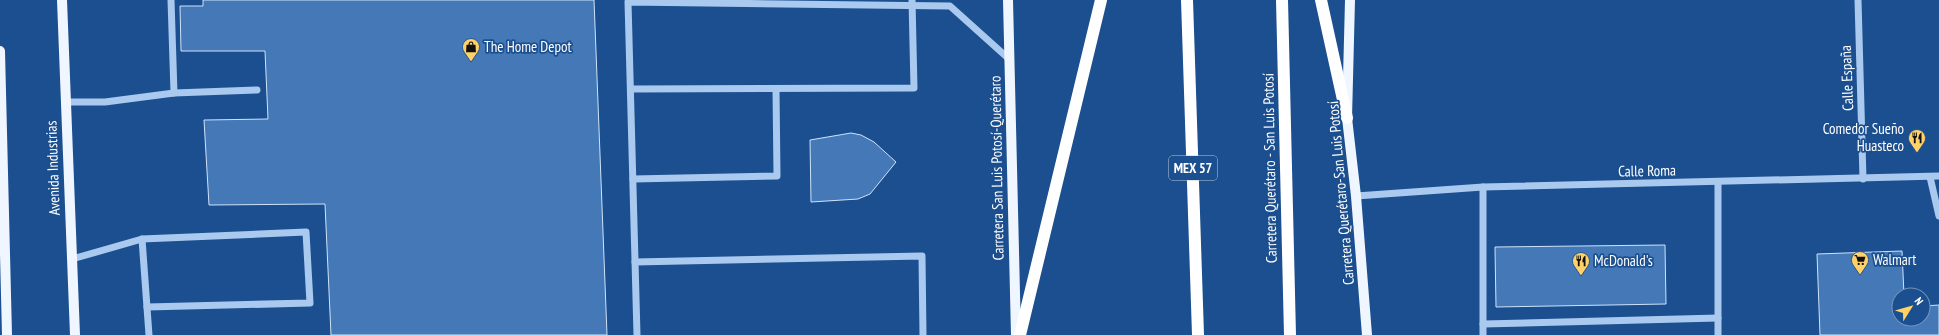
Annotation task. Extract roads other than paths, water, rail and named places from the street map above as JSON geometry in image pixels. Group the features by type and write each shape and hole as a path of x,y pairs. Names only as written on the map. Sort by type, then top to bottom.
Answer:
{"highway":[{"path":"1020,335 1102,0"},
{"name":"MEX 57","path":"1187,0 1198,335"},
{"name":"Carretera Querétaro - San Luis Potosí","path":"1282,0 1290,335"},
{"path":"1321,0 1347,118"}],"main road":[{"name":"Avenida Industrias","path":"62,0 75,335"},
{"name":"Carretera San Luis Potosí-Querétaro","path":"1008,0 1016,335"},
{"name":"Carretera Querétaro-San Luis Potosí","path":"1350,0 1347,118 1356,196 1367,335"},
{"path":"0,51 3,285 7,335"}],"street":[{"path":"171,0 174,93"},
{"name":"Calle España","path":"1858,0 1862,179"},
{"path":"637,335 628,1 952,3 1009,59"},
{"path":"631,89 914,88 912,3"},
{"path":"633,179 777,176 776,89"},
{"path":"65,102 105,102 174,93 258,90"},
{"path":"1930,176 1939,216"},
{"name":"Calle Roma","path":"1356,196 1483,187 1939,176"},
{"path":"1718,182 1718,335"},
{"path":"1482,335 1483,187"},
{"path":"72,260 142,239 306,232 310,303 147,307"},
{"path":"142,239 149,335"},
{"path":"635,262 922,256 923,335"},
{"path":"1483,324 1718,318"}],"place":[{"name":"The Home Depot","path":"471,62"},
{"name":"Comedor Sueño Huasteco","path":"1917,153"},
{"name":"Walmart","path":"1860,275"},
{"name":"McDonald's","path":"1581,276"}]}
